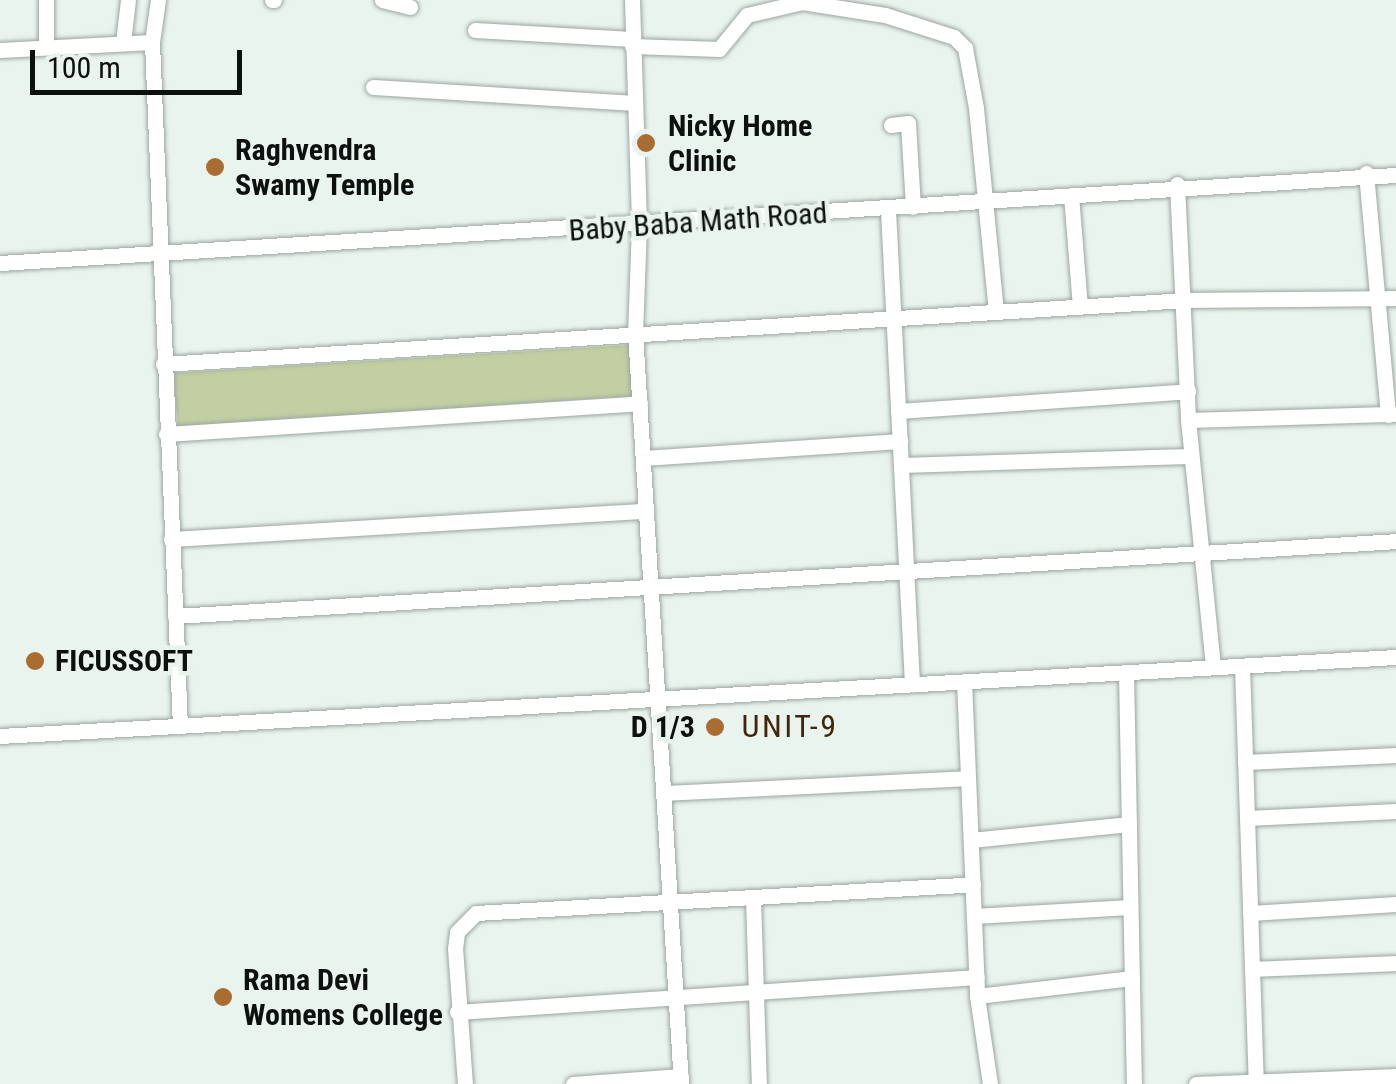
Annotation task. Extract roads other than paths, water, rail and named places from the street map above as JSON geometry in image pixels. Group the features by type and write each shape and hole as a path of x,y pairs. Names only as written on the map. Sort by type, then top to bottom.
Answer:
{"street":[{"path":"46,0 46,47"},
{"path":"124,43 128,0"},
{"path":"158,0 152,42 158,254 180,726"},
{"path":"382,0 410,7"},
{"path":"572,1084 681,1080 635,332 640,225 632,103 632,0"},
{"path":"475,30 719,49 747,15 802,2 885,15 954,37 964,48 970,72 987,200 996,312"},
{"path":"0,50 152,42"},
{"path":"373,87 632,103"},
{"path":"891,125 908,123 913,207"},
{"path":"1188,420 1392,414 1376,298 1366,173"},
{"name":"Baby Baba Math Road","path":"0,263 888,210 1177,184 1366,173 1396,175"},
{"path":"1177,184 1186,300 1188,420 1212,667"},
{"path":"1071,195 1080,306"},
{"path":"888,210 912,684"},
{"path":"163,364 1186,300 1396,298"},
{"path":"898,411 1188,391"},
{"path":"166,434 640,403"},
{"path":"643,458 900,441"},
{"path":"901,465 1191,456"},
{"path":"171,540 646,510"},
{"path":"175,616 1396,541"},
{"path":"0,736 1396,657"},
{"path":"1242,666 1256,1083"},
{"path":"1126,672 1134,1084"},
{"path":"964,681 978,996 990,1084"},
{"path":"1245,762 1396,755"},
{"path":"664,793 968,778"},
{"path":"1247,818 1396,812"},
{"path":"971,840 1129,824"},
{"path":"465,1084 457,1012 457,932 476,914 973,884"},
{"path":"753,898 759,1084"},
{"path":"1250,913 1396,904"},
{"path":"974,916 1130,906"},
{"path":"1252,969 1396,963"},
{"path":"457,1012 977,977"},
{"path":"978,996 1132,978"},
{"path":"1196,1084 1396,1076"}],"place":[{"name":"Nicky Home Clinic","path":"646,143"},
{"name":"Raghvendra Swamy Temple","path":"215,167"},
{"name":"FICUSSOFT","path":"35,661"},
{"name":"D 1/3","path":"715,727"},
{"name":"Rama Devi Womens College","path":"223,997"}],"district":[{"name":"UNIT-9","path":"790,726"}]}
